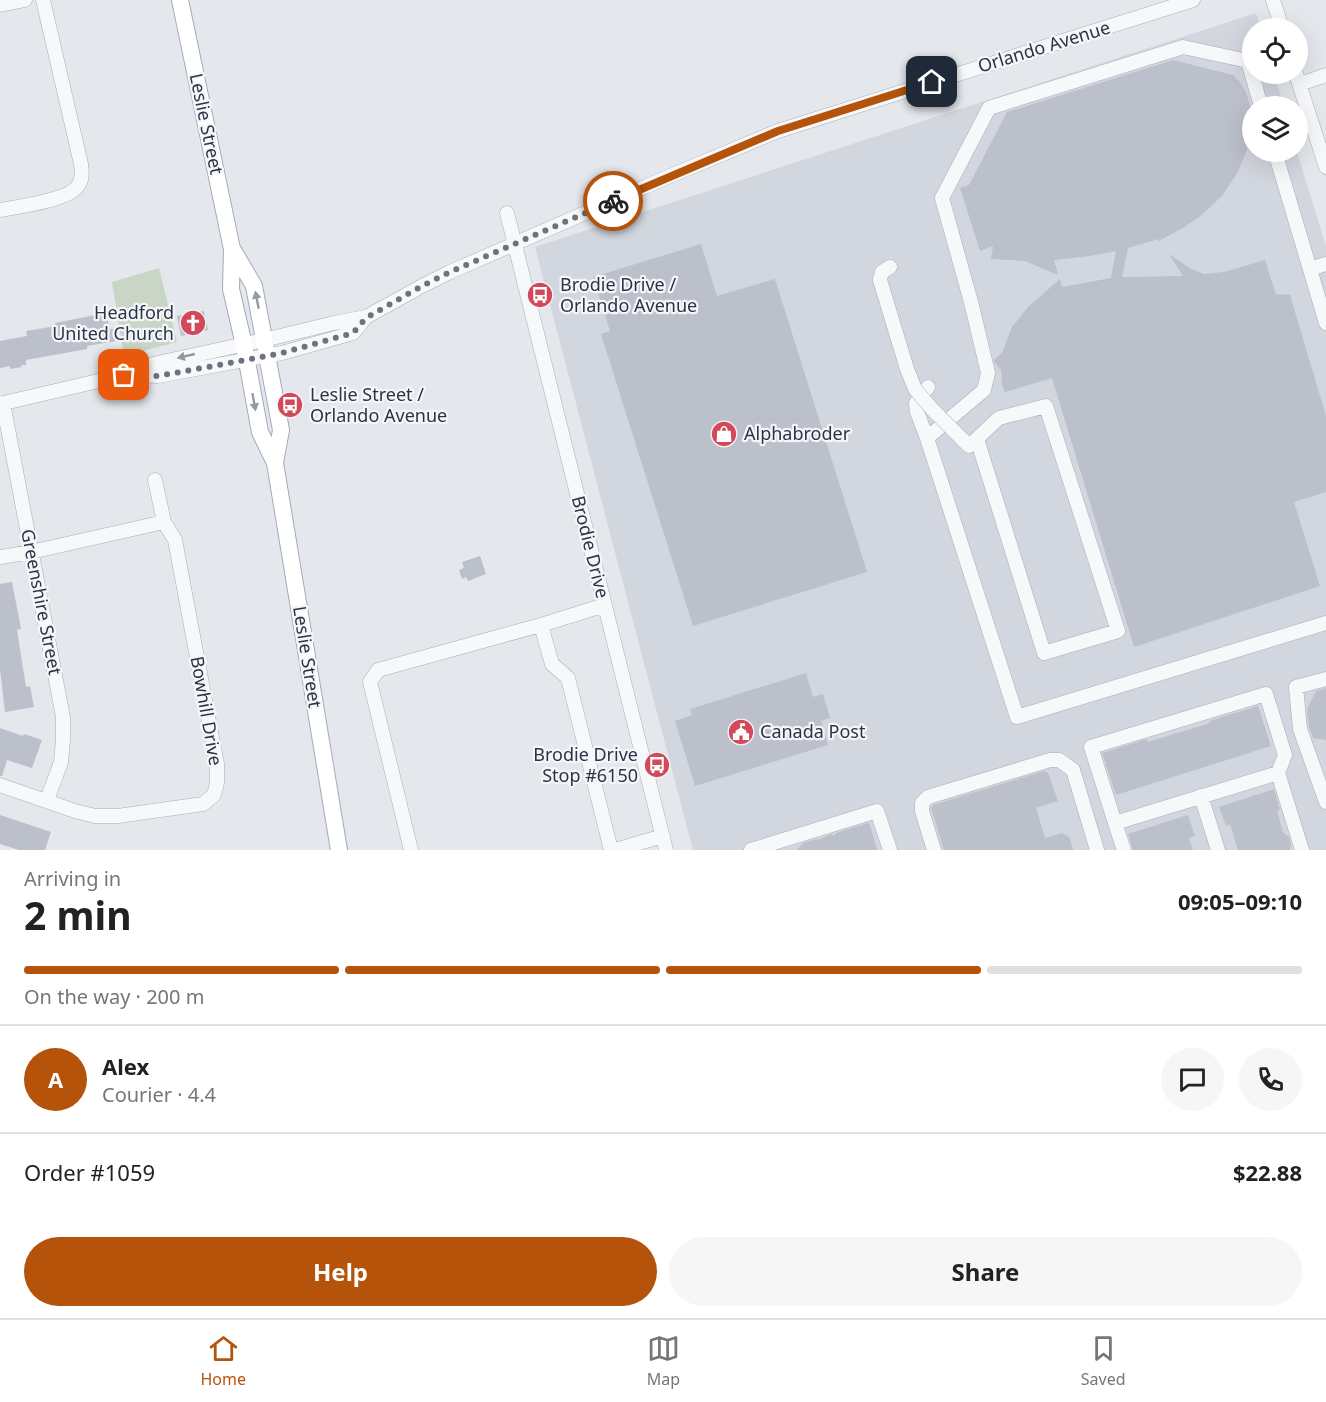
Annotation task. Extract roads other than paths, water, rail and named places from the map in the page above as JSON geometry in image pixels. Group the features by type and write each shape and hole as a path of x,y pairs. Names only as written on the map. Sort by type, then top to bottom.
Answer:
{"main road":[{"name":"Leslie Street","path":"180,0 232,249 231,289 260,432 275,463 339,850"},
{"name":"Leslie Street","path":"232,249 254,286 281,430 275,463"}],"street":[{"path":"0,5 25,0"},
{"path":"0,210 66,195 77,188 82,176 43,0"},
{"name":"Orlando Avenue","path":"1,404 124,375 153,364 245,352 353,333 366,318 422,286 681,171 778,131 1193,0"},
{"path":"1273,0 1279,18"},
{"path":"932,433 984,390 988,373 942,198 989,108 1183,46 1248,61 1258,96"},
{"path":"1308,78 1326,75"},
{"path":"1300,84 1326,167"},
{"path":"1278,162 1326,323"},
{"name":"Brodie Drive","path":"507,213 665,843"},
{"path":"1310,269 1326,264"},
{"path":"890,267 882,272 880,280 907,369 915,389 932,409 970,439 1044,653 1118,631 1046,406 999,418 970,439"},
{"path":"927,387 916,403 932,433 1017,717 1326,622"},
{"name":"Greenshire Street","path":"1,404 63,717 61,762 47,800"},
{"name":"Bowhill Drive","path":"0,785 95,816 118,816 203,804 214,795 217,783 217,764 175,540 164,522 155,480"},
{"path":"0,557 164,522"},
{"path":"411,850 370,682 378,670 605,605"},
{"path":"541,625 552,664 568,678 613,850 665,843"},
{"path":"1326,679 1296,687 1300,729 1326,802"},
{"path":"1124,850 1091,747 1266,694 1285,755 1278,772 1302,850"},
{"path":"934,850 921,811 922,803 928,797 1050,760 1059,760 1073,770 1097,850"},
{"path":"1115,823 1278,772"},
{"path":"1201,796 1218,850"},
{"path":"751,850 877,811 890,850"}],"place":[{"name":"Brodie Drive / Orlando Avenue","path":"540,295"},
{"name":"Headford United Church","path":"193,323"},
{"name":"Leslie Street / Orlando Avenue","path":"290,405"},
{"name":"Alphabroder","path":"724,434"},
{"name":"Canada Post","path":"741,732"},
{"name":"Brodie Drive Stop #6150","path":"657,765"}]}
